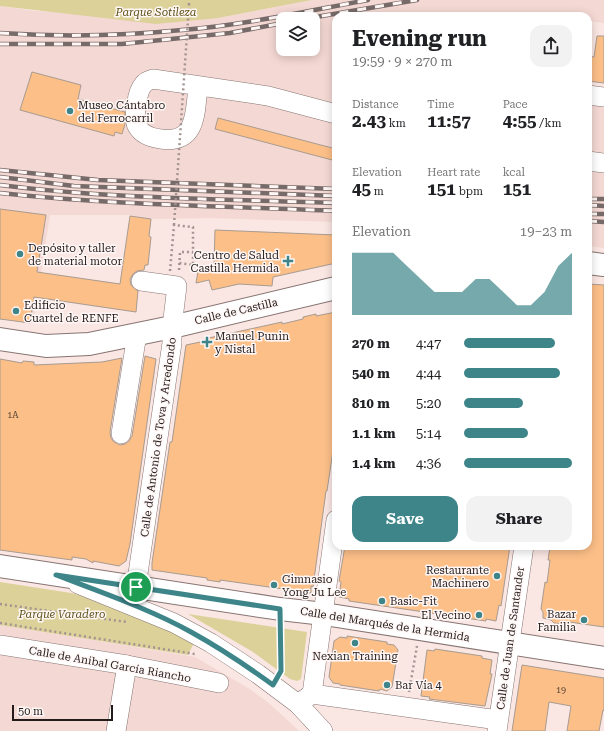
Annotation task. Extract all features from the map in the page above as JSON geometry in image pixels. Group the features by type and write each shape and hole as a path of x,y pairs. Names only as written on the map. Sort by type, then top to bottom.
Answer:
{"main road":[{"path":"592,263 604,265"},
{"name":"Calle de Castilla","path":"0,339 46,346 89,344 172,327 332,289"},
{"name":"Calle del Marqués de la Hermida","path":"0,566 280,609 324,614 604,658"}],"street":[{"path":"198,86 268,96 332,113"},
{"path":"592,96 604,97"},
{"path":"592,162 604,163"},
{"path":"141,281 173,286"},
{"name":"Calle de Antonio de Tova y Arredondo","path":"136,587 172,343 173,286"},
{"path":"121,434 137,334"},
{"path":"323,731 305,699 324,614 332,550"},
{"name":"Calle de Juan de Santander","path":"498,726 523,550"},
{"path":"56,575 110,596 185,629 225,652 273,685 305,699 406,707 498,726"},
{"name":"Calle de Anibal García Riancho","path":"0,645 127,665 219,682"},
{"path":"116,731 127,665"}],"path":[{"path":"173,286 174,225 189,0"},
{"path":"174,225 193,227 193,252 193,265 179,262 180,252 193,252"},
{"path":"0,604 131,624"},
{"path":"273,685 281,671 280,609"},
{"path":"406,707 420,630"}],"shaded area":[{"path":"312,0 604,0 604,23 592,22 592,12 332,12 332,222 209,218 151,219 129,215 50,215 33,323 0,319 0,6 35,11 218,18"},
{"path":"592,102 604,104 604,248 592,246"},
{"path":"0,625 195,657 248,688 270,704 299,731 0,731"}],"green space":[{"name":"Parque Sotileza","path":"0,0 312,0 218,18 156,24 0,6"},
{"name":"Parque Varadero","path":"0,582 71,593 91,598 195,641 188,655 0,625"},
{"path":"188,614 307,632 301,679 297,681 290,679 253,652"}],"building":[{"path":"597,36 604,36 604,83 592,82 592,57 594,57"},
{"name":"Museo Cántabro del Ferrocarril","path":"32,72 81,85 78,99 125,112 125,124 122,134 115,132 114,136 20,110"},
{"path":"218,118 332,148 332,160 215,129"},
{"path":"0,209 46,215 37,272 120,284 130,216 151,219 148,265 145,265 144,270 137,271 133,274 130,279 131,285 138,291 136,312 34,297 30,323 0,319"},
{"name":"Centro de Salud Castilla Hermida","path":"215,230 332,235 332,264 273,277 272,286 239,284 212,290 209,280 196,283 198,271 214,267"},
{"path":"592,284 604,285 604,627 569,622 566,625 554,623 551,620 543,618 543,612 541,609 545,582 547,583 550,560 548,560 550,550 592,550"},
{"path":"332,313 332,457 311,593 220,580 220,582 207,580 207,578 152,570 170,442 172,442 186,345 205,341 204,339 282,322 282,324 303,319 303,317 316,314 316,316"},
{"path":"145,356 156,359 130,544 126,561 119,566 93,561 93,563 86,559 72,557 72,560 0,550 0,359 22,363 23,361 34,362 34,365 102,362 122,358 110,432 111,438 114,442 120,445 129,441 132,436"},
{"path":"344,550 509,550 501,606 499,605 496,621 486,619 486,621 349,601 349,599 339,597 341,582 339,581"},
{"path":"347,636 387,642 387,644 394,645 398,650 392,687 387,691 380,689 379,691 333,683 329,677 334,641 340,637 347,638"},
{"path":"435,649 482,656 482,658 492,660 490,674 492,674 485,706 429,699 430,697 421,696 427,650 434,651"},
{"path":"522,665 604,678 604,711 603,710 599,731 567,731 571,706 549,702 545,731 512,731"}],"railway":[{"path":"0,33 46,35 137,34 206,28 368,0"},
{"path":"346,12 417,0"},
{"path":"320,16 332,14"},
{"path":"0,44 122,44 230,33 276,24"},
{"path":"0,170 98,180 332,189"},
{"path":"0,177 74,186 332,196"},
{"path":"0,185 42,190 126,196 332,203"},
{"path":"0,193 126,203 332,211"},
{"path":"592,199 604,199"},
{"path":"592,205 604,206"},
{"path":"592,214 604,214"},
{"path":"592,221 604,222"}],"place":[{"name":"Museo Cántabro del Ferrocarril","path":"70,111"},
{"name":"Depósito y taller de material motor","path":"20,254"},
{"name":"Centro de Salud Castilla Hermida","path":"288,261"},
{"name":"Edificio Cuartel de RENFE","path":"16,311"},
{"name":"Manuel Punin y Nistal","path":"207,342"},
{"name":"Restaurante Machinero","path":"497,576"},
{"name":"Gimnasio Yong Ju Lee","path":"274,585"},
{"name":"Basic-Fit","path":"382,601"},
{"name":"El Vecino","path":"479,615"},
{"name":"Bazar Familia","path":"584,620"},
{"name":"Nexian Training","path":"355,643"},
{"name":"Bar Vía 4","path":"387,685"}],"route":[{"path":"56,575 136,587 280,609 282,653 281,671 273,685 225,652 174,623 56,575"}]}
